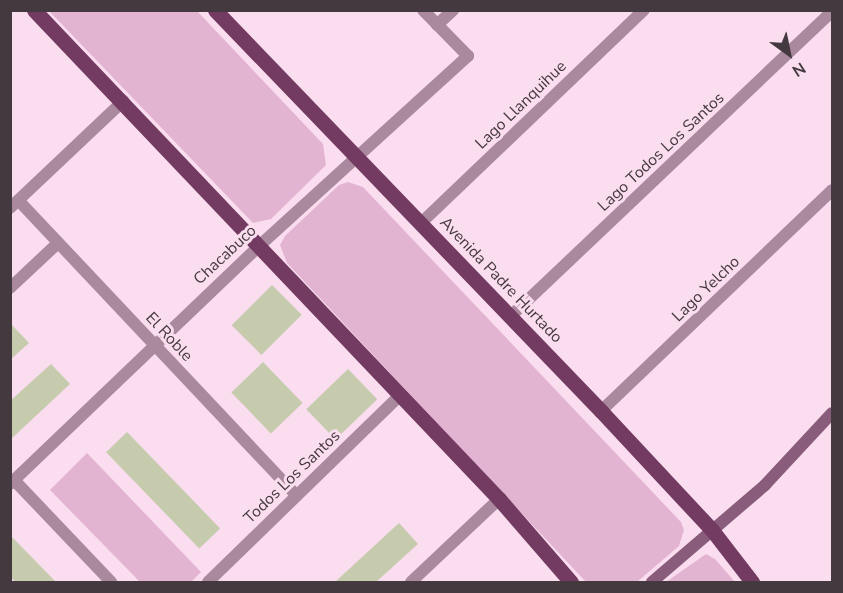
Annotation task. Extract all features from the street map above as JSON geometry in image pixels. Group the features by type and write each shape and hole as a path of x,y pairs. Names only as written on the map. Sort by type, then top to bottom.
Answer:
{"main road":[{"path":"34,10 499,499 571,582"},
{"name":"Avenida Padre Hurtado","path":"215,10 602,411 712,530 752,582"}],"street":[{"path":"423,10 437,25 453,10"},
{"name":"Lago Llanquihue","path":"421,223 644,10"},
{"name":"Lago Todos Los Santos","path":"512,316 832,12"},
{"name":"Chacabuco","path":"13,482 258,247 468,56 437,25"},
{"path":"15,204 123,101"},
{"name":"Lago Yelcho","path":"602,411 832,190"},
{"name":"El Roble","path":"15,204 58,243 297,496"},
{"path":"11,286 58,243"},
{"name":"Todos Los Santos","path":"208,582 399,396"},
{"path":"652,582 765,485 832,413"},
{"path":"13,482 111,582"},
{"path":"411,582 499,499"}],"shaded area":[{"path":"49,11 197,11 323,144 326,165 271,219 253,223"},
{"path":"348,182 363,187 681,522 684,530 679,546 637,582 586,582 287,263 280,245 285,236 339,185"},
{"path":"87,453 201,572 191,582 140,582 50,490"},
{"path":"706,554 715,559 735,582 666,582"}],"building":[{"path":"272,285 302,315 261,355 232,325"},
{"path":"10,323 29,343 10,360"},
{"path":"263,362 303,403 271,434 231,393"},
{"path":"51,364 70,384 10,440 10,401"},
{"path":"348,369 377,399 335,440 306,409"},
{"path":"127,432 220,528 199,549 106,452"},
{"path":"399,523 418,544 376,582 335,582"},
{"path":"10,535 56,582 16,582 10,577"}]}
